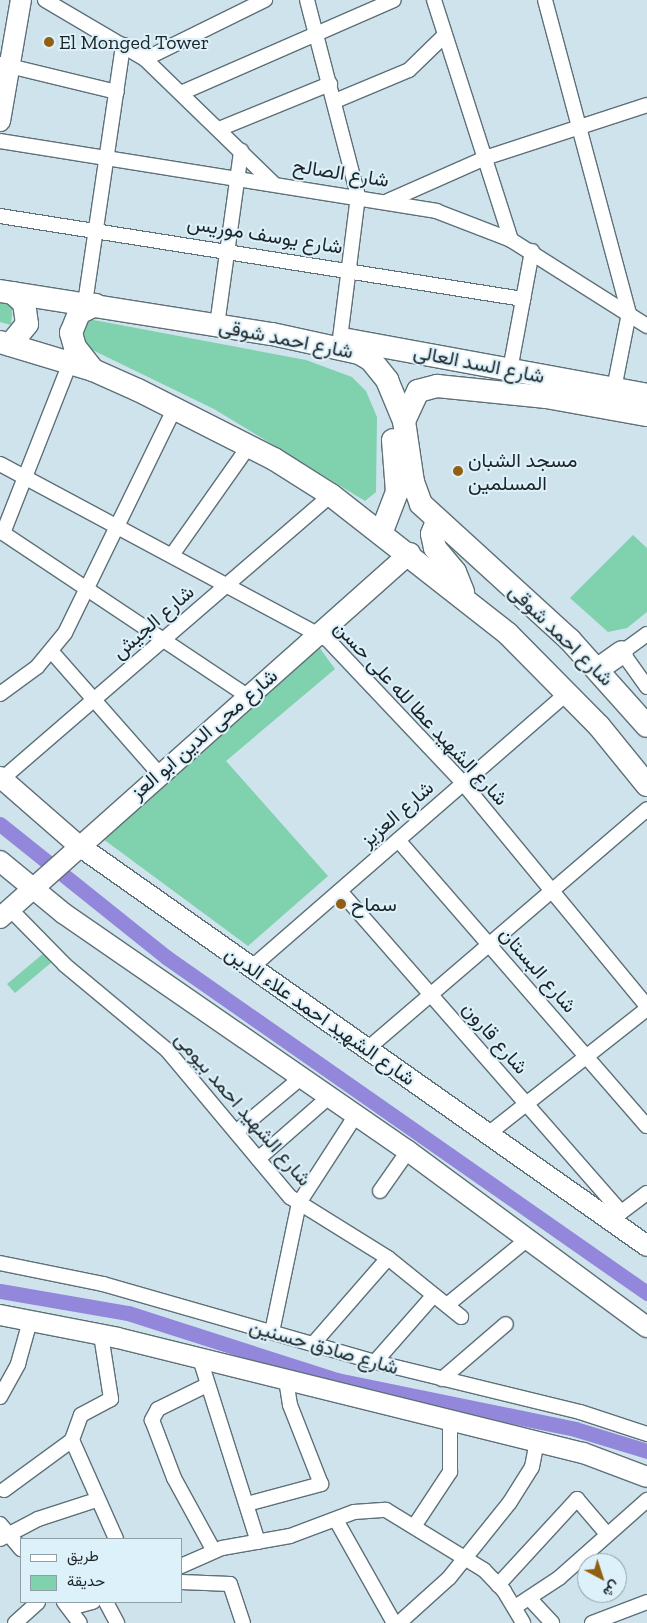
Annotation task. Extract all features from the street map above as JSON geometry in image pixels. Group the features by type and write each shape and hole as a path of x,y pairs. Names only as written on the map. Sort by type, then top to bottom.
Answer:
{"main road":[{"name":"شارع احمد شوقى","path":"7,292 90,304 311,342 359,353 371,360 388,380 404,421 416,493 437,521 598,669 647,726"},
{"path":"5,344 28,324 27,310 7,292"},
{"path":"90,304 78,313 71,333 75,347 93,370"},
{"name":"شارع السد العالى","path":"311,342 340,338 510,370 549,387 647,415"},
{"path":"311,342 366,370 383,394 397,492 391,516 382,531"},
{"name":"شارع احمد شوقى","path":"5,344 93,370 175,408 249,446 331,495 382,531 464,596 568,692 647,785"},
{"name":"شارع السد العالى","path":"404,421 412,398 427,387 614,389 647,395"},
{"path":"437,521 432,534 435,548 455,572 464,596"},
{"path":"598,669 622,652"}],"street":[{"path":"0,121 5,65 21,0"},
{"path":"45,0 145,59 273,183"},
{"path":"145,59 238,6 266,0"},
{"path":"307,0 335,101 358,196 340,338"},
{"path":"434,0 512,240"},
{"path":"545,0 629,312 614,389"},
{"path":"181,93 385,2"},
{"path":"335,101 409,70 445,35"},
{"path":"90,304 107,158 124,45"},
{"path":"5,65 117,92"},
{"path":"219,130 330,84"},
{"path":"388,201 485,158 647,105"},
{"name":"شارع الصالح","path":"0,141 358,196 436,211 512,240 629,312 647,326"},
{"path":"217,325 241,151"},
{"name":"شارع يوسف موريس","path":"0,216 350,268 523,299"},
{"path":"510,370 532,251"},
{"path":"70,363 2,532 247,696"},
{"path":"0,694 52,652 88,588 175,408"},
{"path":"172,555 249,446"},
{"name":"شارع الشهيد عطا لله على حسن","path":"0,464 320,633 463,784 647,1007"},
{"name":"شارع الجيش","path":"1,778 331,495"},
{"name":"شارع محى الدين ابو العز","path":"5,913 71,852 410,553"},
{"path":"647,634 622,652 647,687"},
{"path":"52,652 159,774"},
{"name":"شارع العزيز","path":"252,967 568,692"},
{"name":"شارع الشهيد احمد علاء الدين","path":"1,778 71,852 252,967 366,1050 488,1134 616,1216 647,1246"},
{"path":"366,1050 647,809"},
{"name":"شارع البستان","path":"398,840 647,1126"},
{"path":"0,860 38,884 302,1077 529,1238 647,1327"},
{"name":"شارع قارون","path":"340,890 526,1103 616,1216"},
{"name":"شارع الشهيد احمد بيومى","path":"5,913 167,1050 258,1159 299,1203 388,1258 461,1317"},
{"path":"488,1134 647,1007"},
{"path":"236,1132 302,1077"},
{"path":"258,1159 330,1096"},
{"path":"272,1332 299,1203 356,1115"},
{"path":"380,1191 408,1152"},
{"path":"616,1216 647,1193"},
{"path":"447,1305 529,1238"},
{"path":"313,1344 388,1258"},
{"name":"شارع صادق حسنين","path":"0,1264 103,1284 375,1362 580,1412 647,1434"},
{"path":"375,1362 434,1295"},
{"name":"شارع صادق حسنين","path":"0,1315 101,1335 603,1458 647,1477"},
{"path":"0,1397 18,1364 30,1321"},
{"path":"442,1379 506,1324"},
{"path":"1,1491 72,1440 81,1415 111,1399 101,1335"},
{"path":"200,1359 258,1542"},
{"path":"247,1504 321,1484 290,1405 286,1380"},
{"path":"207,1386 158,1408 152,1420 174,1478 214,1551"},
{"path":"415,1525 450,1472 450,1421"},
{"path":"72,1440 96,1500 115,1538"},
{"path":"399,1623 466,1559 523,1484 537,1442"},
{"path":"498,1584 577,1499 606,1533"},
{"path":"20,1548 3,1532 96,1500"},
{"path":"515,1607 559,1578 606,1533 647,1500"},
{"path":"182,1566 214,1551 258,1542 374,1509 397,1513 466,1559 498,1584 515,1607 523,1623"},
{"path":"336,1520 394,1623"},
{"path":"182,1582 230,1584 243,1623"},
{"path":"529,1598 552,1623"},
{"path":"592,1623 647,1602"},
{"path":"15,1623 37,1603"},
{"path":"80,1623 67,1605 84,1603"},
{"path":"107,1603 117,1623"}],"green space":[{"path":"0,300 13,303 11,325 0,322"},
{"path":"83,318 306,360 352,377 366,391 377,417 376,492 365,501 214,409 78,343"},
{"path":"633,535 647,548 647,612 627,628 608,632 570,598"},
{"path":"319,647 335,669 226,761 328,876 248,946 99,836"},
{"path":"44,953 52,962 15,993 7,984"}],"waterway":[{"path":"0,824 166,957 647,1293"},
{"path":"0,1291 128,1313 337,1380 575,1429 647,1451"}],"place":[{"name":"El Monged Tower","path":"49,42"},
{"name":"مسجد الشبان المسلمين","path":"458,471"},
{"name":"سماح","path":"341,904"}]}
